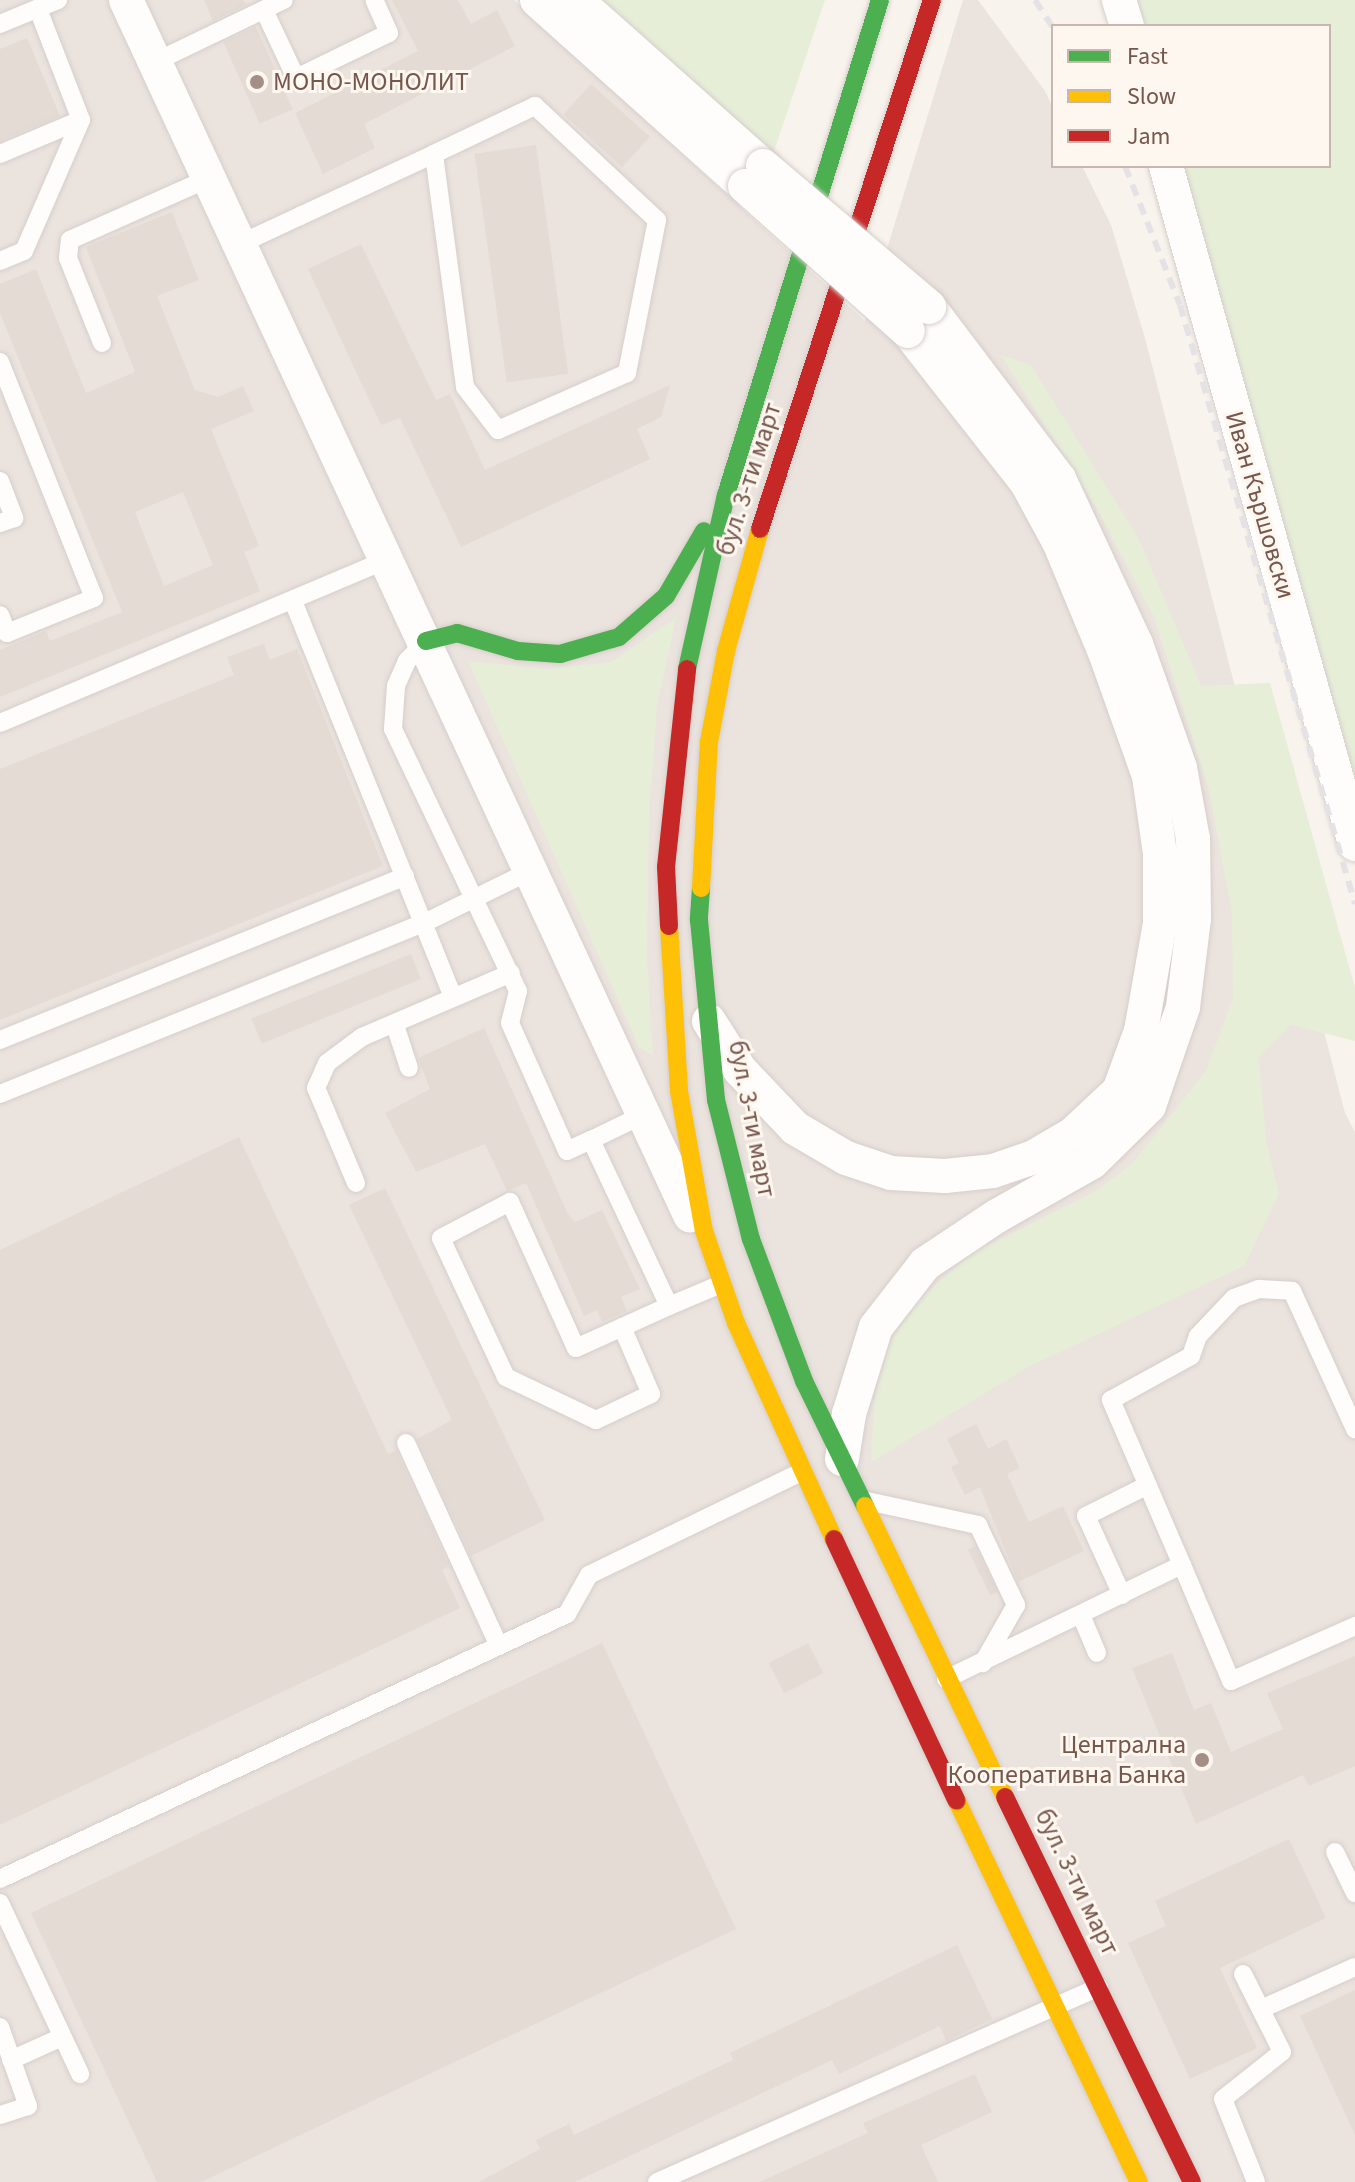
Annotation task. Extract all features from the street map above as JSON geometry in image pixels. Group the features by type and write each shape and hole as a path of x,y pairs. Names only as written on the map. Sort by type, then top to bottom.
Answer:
{"main road":[{"name":"бул. 3-ти март","path":"880,0 726,495 688,664 666,867 679,1091 704,1231 721,1284 844,1562 1139,2182"},
{"name":"бул. 3-ти март","path":"932,0 745,575 726,651 709,742 702,823 699,920 716,1100 751,1239 804,1381 1192,2182"},
{"path":"426,641 457,633 518,651 560,654 619,637 666,596 726,495"}],"street":[{"path":"126,0 426,641 721,1284"},
{"path":"537,0 754,176 918,319 1059,479 1136,644 1180,768 1193,839 1194,919 1183,1007 1149,1106 1092,1162 953,1244 925,1264 899,1293 876,1327 864,1359 842,1459"},
{"path":"576,0 754,176"},
{"path":"1119,0 1126,24"},
{"name":"Иван Кършовски","path":"1167,168 1355,844"},
{"path":"707,1017 740,1070 795,1128 846,1158 876,1168 945,1176 993,1171 1034,1157 1073,1134 1119,1091 1141,1031 1160,923 1160,854 1149,776 1106,655 1027,483 918,319"}],"lane":[{"path":"0,24 58,0"},
{"path":"155,62 284,0"},
{"path":"264,10 296,78 389,33 374,0"},
{"path":"0,261 24,251 81,120 38,9"},
{"path":"240,244 535,106 657,220 627,373 498,430 465,387 434,154"},
{"path":"0,154 81,120"},
{"path":"102,343 68,258 70,240 209,178"},
{"path":"0,362 94,598 7,633 0,615"},
{"path":"0,481 14,518 0,523"},
{"path":"0,723 388,559"},
{"path":"293,601 453,997"},
{"path":"426,641 407,661 396,686 393,729 477,897 511,973 518,991 510,1023 567,1151 645,1114"},
{"path":"0,1094 424,923 532,870"},
{"path":"0,1040 405,876"},
{"path":"356,1183 316,1088 319,1076 346,1046 511,973"},
{"path":"395,1025 409,1068"},
{"path":"591,1140 669,1306"},
{"path":"622,1327 651,1394 596,1420 506,1377 441,1238 510,1202 576,1348 622,1327 669,1306 721,1284"},
{"path":"1355,1429 1292,1291 1259,1289 1234,1298 1198,1336 1191,1356 1111,1400 1231,1681 1355,1626"},
{"path":"406,1443 499,1646"},
{"path":"0,1879 567,1614 589,1575 803,1471"},
{"path":"1122,1595 1086,1516 1148,1485"},
{"path":"844,1562 862,1500 978,1525 1016,1605 983,1663"},
{"path":"890,1660 950,1680 1182,1565"},
{"path":"1081,1615 1097,1653"},
{"path":"1335,1852 1355,1893"},
{"path":"0,1903 80,2074"},
{"path":"1261,2009 1355,1967"},
{"path":"1243,1974 1282,2052 1223,2099 1256,2182"},
{"path":"666,2180 1099,1987"},
{"path":"0,2027 28,2106 0,2115"},
{"path":"11,2060 62,2037"}],"shaded area":[{"path":"0,0 514,0 865,321 963,0 978,0 1045,91 1051,104 1051,168 1083,168 1111,225 1145,338 1345,1113 1355,1132 1355,2182 0,2182"}],"green space":[{"path":"600,0 825,0 773,154"},
{"path":"1132,0 1355,0 1355,778 1181,168 1331,168 1331,24 1139,24"},
{"path":"1001,355 1031,365 1140,541 1201,686 1270,683 1355,988 1355,1041 1291,1025 1259,1057 1266,1141 1279,1194 1244,1266 1030,1366 871,1462 874,1403 889,1344 918,1301 969,1255 1096,1191 1132,1164 1206,1071 1233,998 1232,914 1209,790 1154,617 1096,507"},
{"path":"676,618 657,706 649,817 647,955 653,1056 639,1047 468,661 547,669 611,662"}],"building":[{"path":"204,0 243,0 246,5 213,21"},
{"path":"392,0 458,0 471,24 497,10 515,46 364,124 375,148 323,174 295,113 418,51"},
{"path":"256,27 293,109 260,124 223,42"},
{"path":"27,38 60,116 0,141 0,49"},
{"path":"591,84 650,137 622,167 564,114"},
{"path":"536,145 568,374 507,382 475,154"},
{"path":"172,212 199,280 157,296 195,390 218,397 243,386 254,411 211,429 259,546 244,552 260,591 0,697 0,650 46,631 50,641 122,612 0,313 0,284 36,269 86,393 135,372 86,247","holes":["183,492 213,565 164,586 135,512"]},
{"path":"361,244 436,400 450,394 485,470 670,385 661,417 637,429 650,459 461,547 400,418 381,425 308,269"},
{"path":"264,644 270,660 297,649 383,866 0,1020 0,769 234,675 227,657"},
{"path":"411,954 421,979 262,1043 252,1018"},
{"path":"484,1028 568,1214 575,1222 602,1210 640,1289 621,1297 627,1311 602,1322 597,1310 584,1316 526,1183 507,1191 485,1144 416,1172 385,1113 430,1089 418,1058"},
{"path":"239,1137 388,1454 396,1450 449,1566 442,1570 460,1608 0,1825 0,1250"},
{"path":"385,1188 545,1520 471,1556 417,1439 452,1420 349,1205"},
{"path":"976,1424 988,1449 1006,1439 1020,1468 1007,1474 1029,1522 1063,1506 1084,1551 1018,1582 980,1487 965,1495 951,1467 959,1463 947,1439"},
{"path":"975,1546 997,1592 990,1595 968,1550"},
{"path":"602,1643 736,1929 201,2182 157,2182 31,1913"},
{"path":"808,1643 823,1673 784,1693 769,1663"},
{"path":"1172,1653 1194,1710 1211,1703 1231,1752 1283,1729 1267,1693 1355,1656 1355,1766 1309,1786 1303,1775 1196,1824 1132,1668"},
{"path":"1289,1839 1326,1918 1220,1968 1257,2048 1190,2079 1128,1943 1166,1926 1155,1901"},
{"path":"957,1945 992,2019 946,2041 940,2026 839,2074 832,2060 575,2182 479,2182 540,2149 536,2140 569,2124 574,2135 733,2060 730,2053"},
{"path":"1355,1990 1355,2135 1300,2016"},
{"path":"975,2074 992,2112 921,2145 938,2182 759,2182 868,2133 863,2123"}],"railway":[{"path":"1035,0 1051,25"},
{"path":"1126,168 1180,305 1355,904"}],"traffic: fast":[{"path":"687,669 726,495 880,0"},
{"path":"426,641 457,633 518,651 560,654 619,637 666,596 704,531"},
{"path":"701,888 699,920 716,1100 751,1239 804,1381 865,1506"}],"traffic: slow":[{"path":"701,888 709,742 726,651 760,529"},
{"path":"669,926 679,1091 704,1231 736,1323 834,1539"},
{"path":"865,1506 1005,1797"},
{"path":"957,1801 1139,2182"}],"traffic: jam":[{"path":"760,529 932,0"},
{"path":"669,926 666,867 687,669"},
{"path":"834,1539 957,1801"},
{"path":"1005,1797 1192,2182"}],"place":[{"name":"МОНО-МОНОЛИТ","path":"257,82"},
{"name":"Централна Кооперативна Банка","path":"1202,1760"}]}
